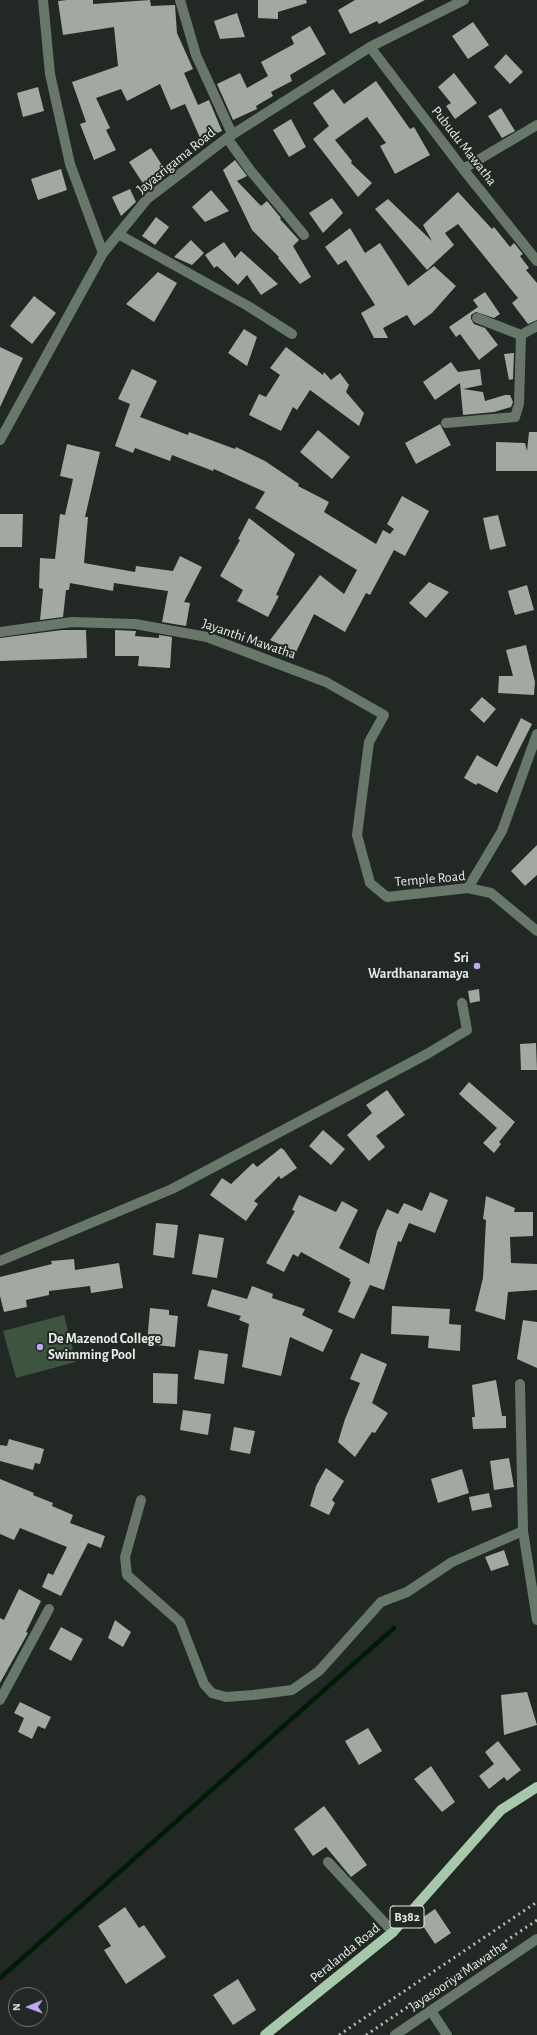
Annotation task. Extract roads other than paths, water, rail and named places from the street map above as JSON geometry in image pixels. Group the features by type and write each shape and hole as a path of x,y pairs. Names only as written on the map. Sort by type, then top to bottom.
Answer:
{"main road":[{"name":"Peralanda Road","path":"265,2035 394,1932 501,1810 537,1787"}],"street":[{"path":"43,0 50,74 70,164 103,253"},
{"path":"180,0 196,55 230,136 304,235"},
{"name":"Jayasrigama Road","path":"0,440 103,253 147,199 230,136 370,47 464,0"},
{"name":"Pubudu Mawatha","path":"370,47 463,169 537,261"},
{"path":"463,169 537,125"},
{"path":"118,234 248,306 292,334"},
{"path":"477,318 521,335"},
{"path":"521,335 537,326"},
{"path":"446,423 515,417 519,404 521,335"},
{"name":"Jayanthi Mawatha","path":"0,632 72,622 135,624 207,637 326,682 384,715"},
{"name":"Temple Road","path":"384,715 369,742 357,835 370,883 387,897 468,888 491,893 537,931"},
{"path":"468,888 502,831 537,734"},
{"path":"0,1261 172,1189 428,1054 467,1030 462,1004"},
{"path":"520,1384 523,1531 537,1620"},
{"path":"141,1500 125,1557 127,1575 180,1622 204,1684 212,1693 226,1697 292,1690 319,1671 381,1602 407,1592 452,1562 523,1531"},
{"path":"0,1700 49,1609"},
{"path":"328,1862 394,1932"},
{"name":"Jayasooriya Mawatha","path":"395,2035 537,1939"},
{"path":"431,2011 447,2035"}],"waterway":[{"path":"0,1978 394,1628"}],"railway":[{"path":"339,2035 537,1902"},
{"path":"366,2035 537,1920"}],"place":[{"name":"Sri Wardhanaramaya","path":"477,966"},
{"name":"De Mazenod College Swimming Pool","path":"40,1347"}]}
